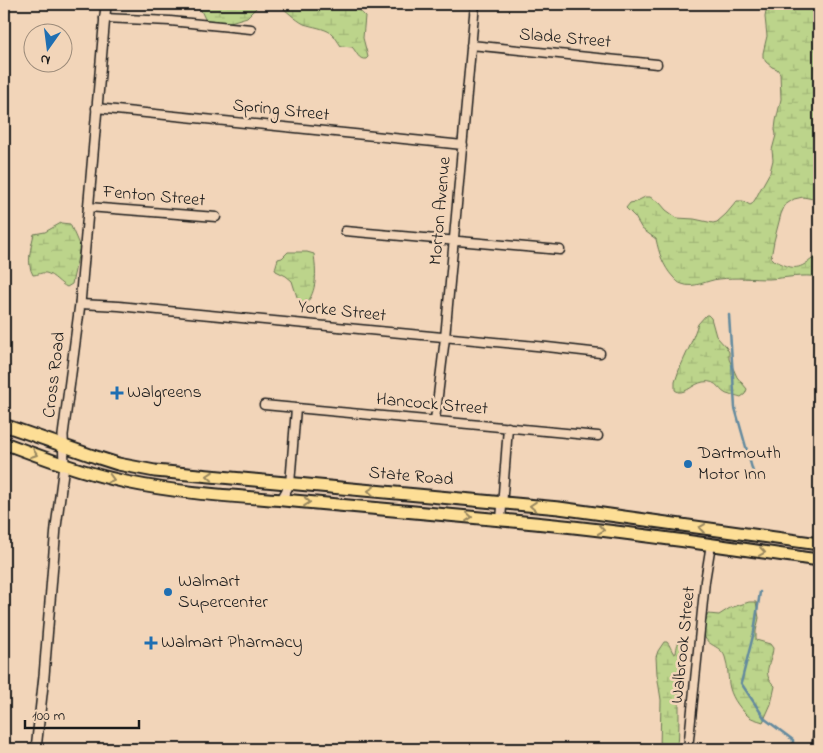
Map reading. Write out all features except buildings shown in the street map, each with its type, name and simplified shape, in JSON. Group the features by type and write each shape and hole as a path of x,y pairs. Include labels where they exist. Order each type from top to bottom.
{"main road":[{"name":"State Road","path":"4,425 63,447 118,464 155,471 582,511 819,544"},
{"name":"State Road","path":"4,443 64,465 111,479 154,487 590,528 819,560"}],"street":[{"name":"Cross Road","path":"36,749 49,609 52,596 56,526 64,465 63,435 80,304 106,4"},
{"name":"Morton Avenue","path":"434,420 445,338 475,4"},
{"path":"104,18 170,21 251,29"},
{"name":"Slade Street","path":"471,46 657,64"},
{"name":"Spring Street","path":"96,108 463,145"},
{"name":"Fenton Street","path":"88,206 216,217"},
{"path":"345,231 560,250"},
{"name":"Yorke Street","path":"80,304 291,322 547,347 600,354"},
{"name":"Hancock Street","path":"264,405 598,436"},
{"path":"281,500 290,484 296,408"},
{"path":"501,520 508,427"},
{"name":"Walbrook Street","path":"688,749 704,591 711,544"},
{"path":"816,749 819,728"}],"green space":[{"path":"198,4 260,4 247,17 227,23 209,22 205,19"},
{"path":"279,4 338,5 359,11 365,16 363,38 368,57 366,59 361,58 352,47 341,46 331,33 304,24"},
{"path":"770,4 819,4 819,200 803,197 794,199 785,205 781,214 771,258 785,265 796,267 805,264 819,255 819,277 725,278 696,285 682,284 676,280 664,264 656,239 642,229 635,217 626,208 630,203 650,197 677,218 713,223 726,214 737,201 752,204 770,172 773,160 772,150 776,135 776,121 781,99 780,73 766,62 763,57 767,36 765,17 767,6"},
{"path":"61,223 70,224 80,247 72,284 67,287 46,273 33,275 30,265 34,234 45,232"},
{"path":"288,252 314,254 314,287 305,305 297,297 292,281 275,269 278,259"},
{"path":"706,315 711,318 716,336 729,352 729,359 737,377 747,389 741,397 726,394 712,382 699,383 681,392 675,390 675,382 679,370 698,324"},
{"path":"749,602 756,602 759,618 756,640 770,644 773,648 768,668 768,677 775,686 771,704 763,722 748,716 733,697 725,657 719,649 708,642 704,635 705,621 708,614 719,615 730,608"},
{"path":"683,639 686,643 687,654 679,688 678,749 660,749 661,700 656,657 664,642 668,643 674,654 676,653 678,643"}],"waterway":[{"path":"729,315 735,408 753,472"},
{"path":"760,592 754,632 741,683 765,719 793,740 793,749"}],"place":[{"name":"Walgreens","path":"117,393"},
{"name":"Dartmouth Motor Inn","path":"688,464"},
{"name":"Walmart Supercenter","path":"168,592"},
{"name":"Walmart Pharmacy","path":"151,643"}]}
